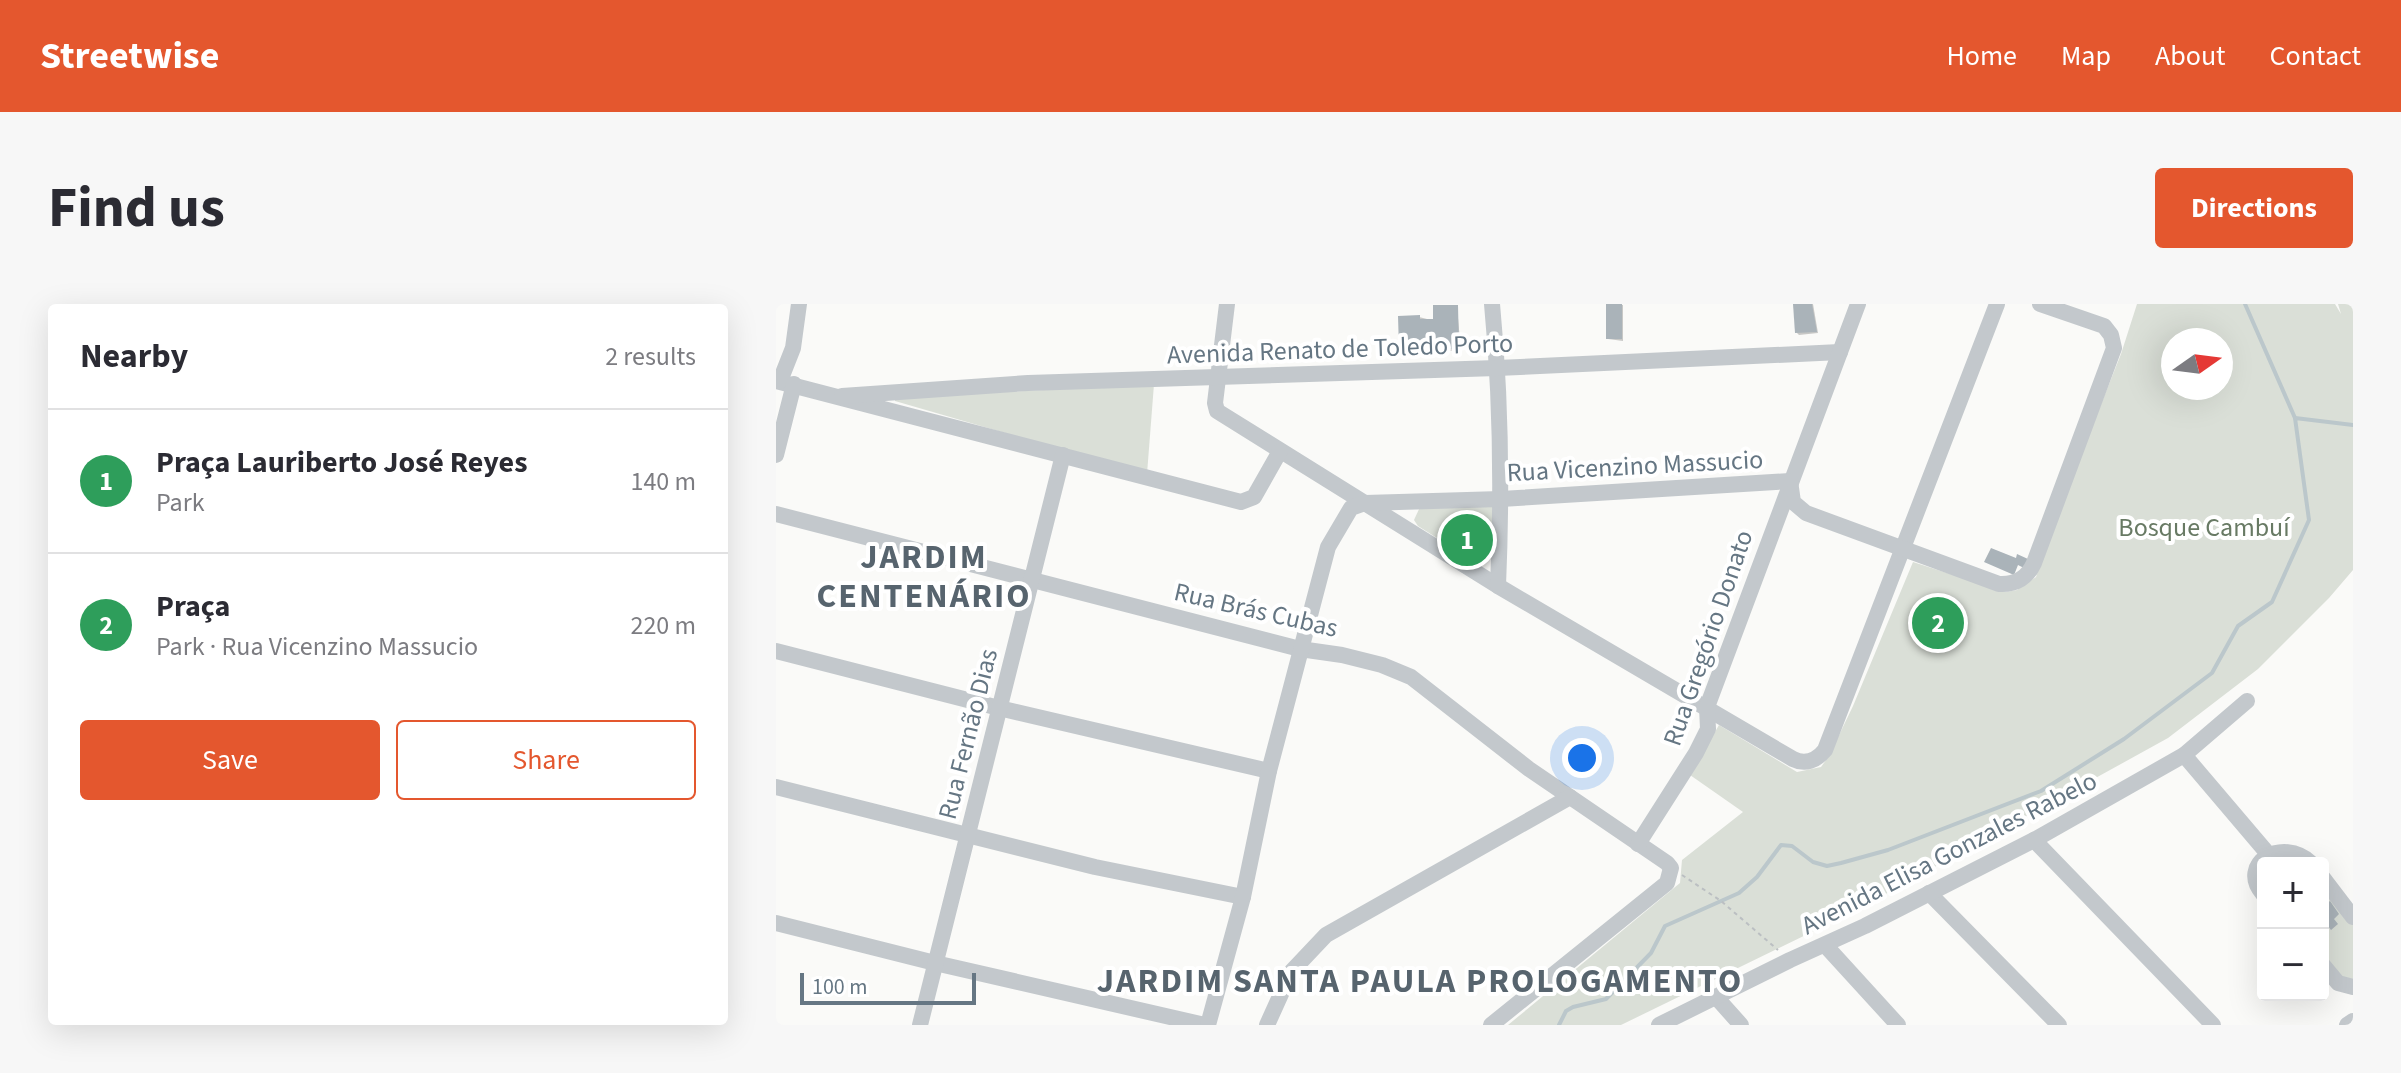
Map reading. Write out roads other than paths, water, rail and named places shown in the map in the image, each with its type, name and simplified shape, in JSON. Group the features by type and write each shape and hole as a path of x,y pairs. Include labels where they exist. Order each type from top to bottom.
{"street":[{"path":"776,455 783,382 793,348 799,304"},
{"path":"1227,304 1215,403 1217,411 1498,586 1793,759 1807,762 1816,760 1825,750 1997,304"},
{"path":"1492,304 1501,499 1498,586"},
{"name":"Rua Gregório Donato","path":"1638,844 1708,729 1707,707 1858,304"},
{"name":"Rua Vicenzino Massucio","path":"1365,503 1501,499 1790,481 1793,502 1806,513 1999,584 2017,581 2031,570 2114,348 2111,335 2095,322 2040,304"},
{"name":"Avenida Renato de Toledo Porto","path":"842,396 1028,383 1497,368 1840,352"},
{"path":"783,382 1245,502 1254,497 1280,451"},
{"name":"Rua Fernão Dias","path":"920,1025 1063,455"},
{"path":"776,923 1207,1025 1243,897 1269,771 1328,547 1351,508 1365,503"},
{"name":"Rua Brás Cubas","path":"776,514 1300,649 1382,665 1411,677 1529,769 1667,863 1671,868 1667,883 1491,1025"},
{"path":"776,651 999,708 1269,771"},
{"name":"Avenida Elisa Gonzales Rabelo","path":"1659,1025 2034,840 2184,755 2247,701"},
{"path":"2184,755 2269,855"},
{"path":"776,787 1095,867 1243,897"},
{"path":"1267,1025 1291,972 1326,935 1570,797"},
{"path":"2034,840 2213,1025"},
{"path":"2266,857 2276,852 2293,852 2305,857"},
{"path":"2329,886 2353,917"},
{"path":"1929,893 2059,1025"},
{"path":"1825,945 1898,1025"},
{"path":"2329,972 2338,983 2353,987"},
{"path":"1716,997 1741,1025"},
{"path":"2347,1025 2353,1021"}],"waterway":[{"path":"2245,304 2295,418"},
{"path":"1559,1025 1566,1011 1573,1007 1606,999 1651,953 1665,926 1739,893 1757,877 1781,845 1792,846 1813,862 1827,866 1888,850 2041,791 2124,739 2212,673 2238,626 2272,602 2309,520 2295,418 2353,425"}],"place":[{"name":"Praça Lauriberto José Reyes","path":"1467,540"},
{"name":"Praça","path":"1938,623"}],"district":[{"name":"JARDIM CENTENÁRIO","path":"924,576"},
{"name":"JARDIM SANTA PAULA PROLOGAMENTO","path":"1420,981"}],"park label":[{"name":"Bosque Cambuí","path":"2204,527"}]}
